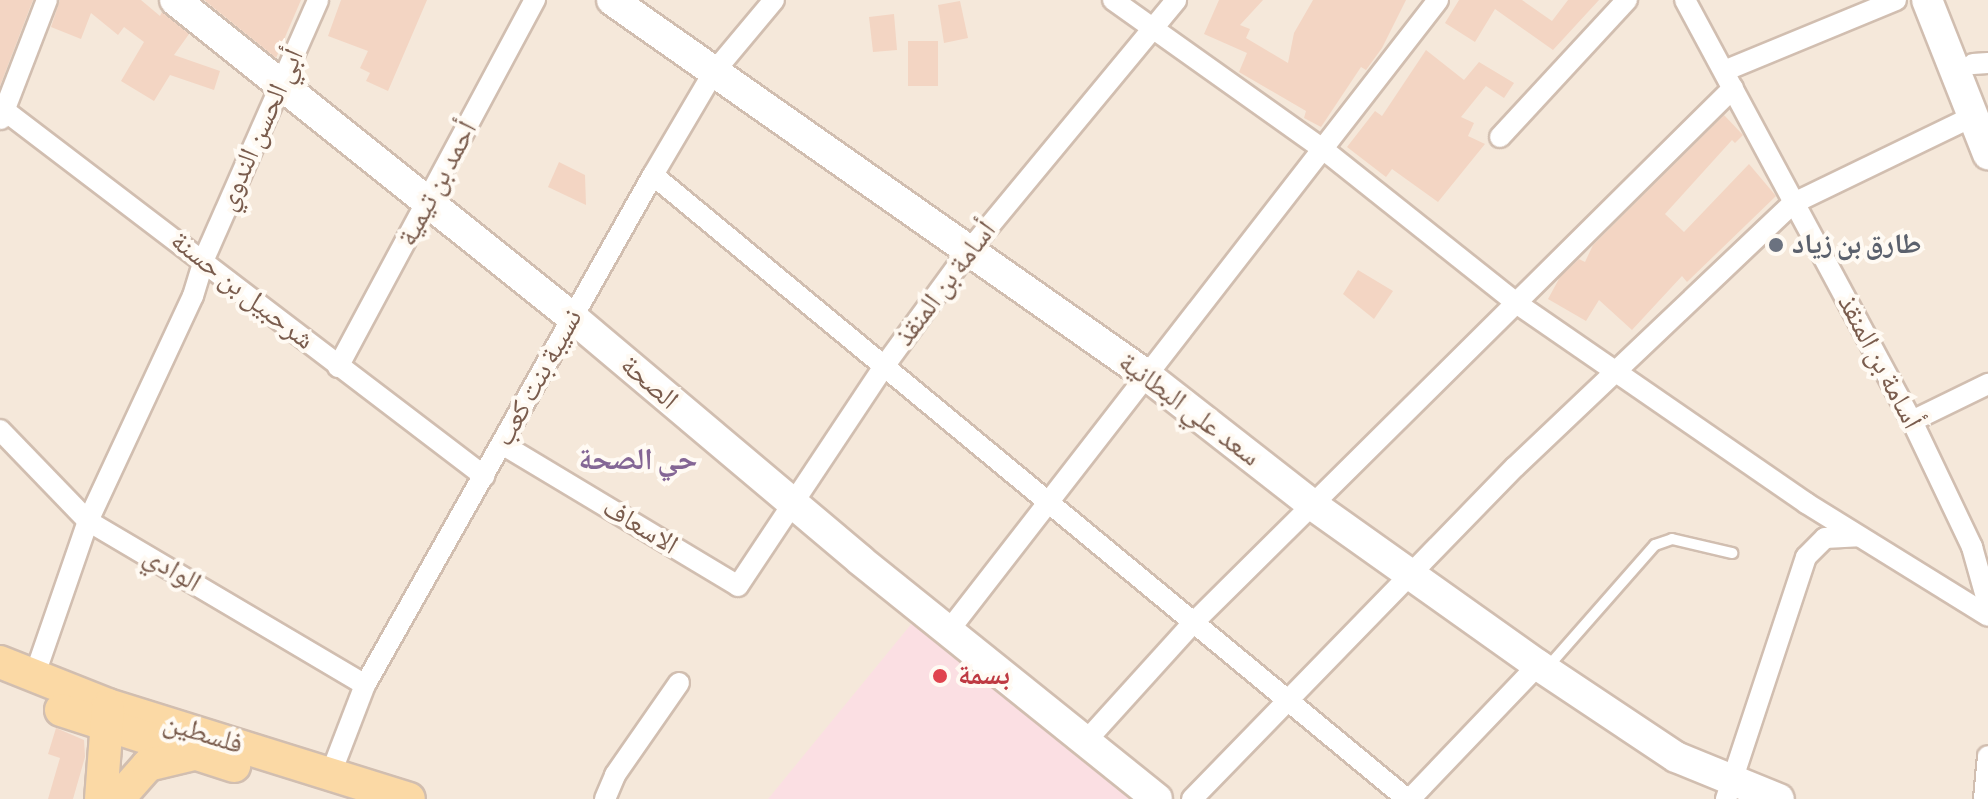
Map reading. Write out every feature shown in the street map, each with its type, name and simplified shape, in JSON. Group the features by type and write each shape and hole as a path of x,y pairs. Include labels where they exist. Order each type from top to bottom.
{"main road":[{"name":"الصحة","path":"175,0 573,318 791,502 1157,799"},
{"name":"سعد علي البطانية","path":"612,0 967,253 1145,374 1314,506 1541,668 1729,791 1779,799"},
{"path":"1927,0 1980,109"},
{"path":"1948,0 1981,64 1980,109 1988,154"},
{"name":"فلسطين","path":"0,662 194,755 409,799"},
{"name":"فلسطين","path":"0,683 61,710 116,720 338,786"},
{"path":"61,710 89,731 105,765"},
{"path":"101,799 105,765 116,720"},
{"path":"116,720 117,799"},
{"path":"117,799 148,765 194,755"}],"street":[{"path":"1,113 47,0"},
{"name":"أبي الحسن الندوي","path":"34,677 88,521 193,296 204,259 318,0"},
{"name":"أحمد بن تيمية","path":"338,367 535,0"},
{"name":"نسيبة بنت كعب","path":"338,786 365,685 713,73 774,0"},
{"path":"1113,0 1163,10 1324,150 1519,305 1858,536 1988,616"},
{"path":"950,629 1045,502 1324,150 1438,0"},
{"path":"1500,137 1627,0"},
{"name":"أسامة بن المنقذ","path":"1685,0 1792,204 1912,421 1972,547 1988,604"},
{"path":"1085,742 1191,625 1519,305 1728,79 1896,0"},
{"name":"أسامة بن المنقذ","path":"738,586 885,365 967,253 1163,10"},
{"path":"1192,799 1616,370 1792,204 1980,109"},
{"name":"شرحبيل بن حسنة","path":"1,113 204,259 338,367 484,476"},
{"path":"653,175 885,365 1191,625 1289,700 1408,799 1541,668"},
{"path":"1912,421 1988,384"},
{"name":"الوادي","path":"0,430 88,521 365,685"},
{"name":"الاسعاف","path":"502,444 738,586"},
{"path":"1729,791 1806,557 1825,538 1858,536"},
{"path":"605,799 615,775 679,683"},
{"path":"1984,799 1988,756"}],"lane":[{"path":"1541,668 1655,545 1672,539 1732,553"}],"shaded area":[{"path":"0,0 1988,0 1988,799 0,799"},
{"name":"بسمة","path":"926,606 1162,799 768,799"}],"building":[{"path":"0,0 33,0 0,86"},
{"path":"60,0 141,0 160,16 162,12 189,34 174,55 220,71 214,90 170,75 154,101 121,81 144,42 124,27 118,35 91,13 81,39 51,27"},
{"path":"204,0 301,0 276,58"},
{"path":"341,0 427,0 388,91 366,81 370,73 360,68 368,51 328,36"},
{"path":"1219,0 1263,0 1240,25 1250,29 1246,38 1288,63 1294,33 1313,0 1406,0 1382,48 1366,70 1361,67 1321,127 1304,118 1306,111 1239,72 1247,53 1204,34"},
{"path":"1459,0 1522,0 1552,21 1568,0 1599,0 1553,50 1495,9 1475,42 1445,23"},
{"path":"960,1 968,38 944,43 938,5"},
{"path":"894,14 897,50 873,52 869,17"},
{"path":"908,41 938,41 938,86 908,86"},
{"path":"1426,50 1464,80 1479,62 1514,83 1504,98 1486,86 1461,117 1474,123 1468,136 1485,144 1438,202 1392,169 1386,177 1347,147 1375,111 1382,116"},
{"path":"1724,115 1743,135 1735,143 1732,140 1665,214 1684,232 1749,164 1776,196 1687,282 1682,276 1632,330 1599,300 1586,321 1548,299 1560,277 1579,259 1585,262 1593,245"},
{"path":"559,162 585,175 586,205 548,187"},
{"path":"1358,270 1393,291 1374,319 1343,294"},
{"path":"56,728 84,740 85,757 73,799 48,799 60,758 48,754"}],"place":[{"name":"طارق بن زياد","path":"1776,245"},
{"name":"بسمة","path":"940,676"}],"district":[{"name":"حي الصحة","path":"638,460"}]}
